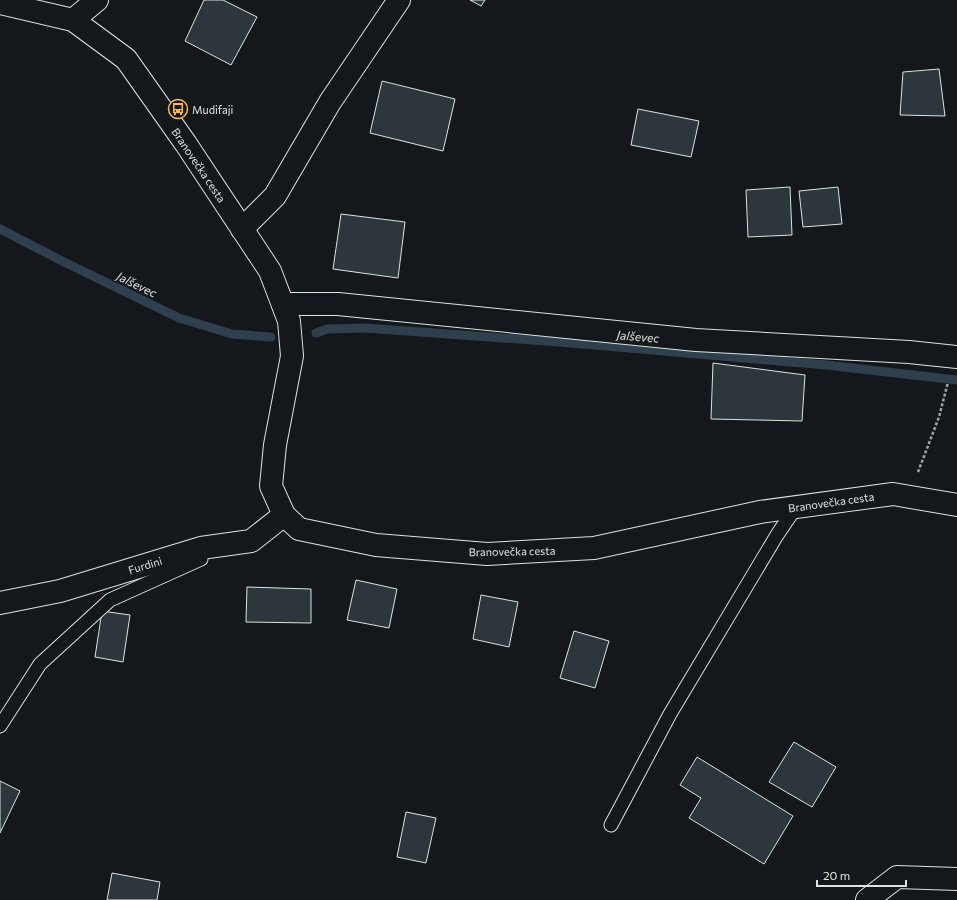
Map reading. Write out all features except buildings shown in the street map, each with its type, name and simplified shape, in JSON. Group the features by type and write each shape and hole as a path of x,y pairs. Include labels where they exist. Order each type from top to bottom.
{"street":[{"path":"73,20 98,0"},
{"path":"242,229 275,196 330,102 398,0"},
{"name":"Branovečka cesta","path":"0,3 73,20 126,59 186,144 270,271 286,312 292,356 275,445 271,486 284,515 299,529 376,545 487,554 594,548 760,512 892,494 957,505"},
{"path":"286,312 338,304 696,340 909,352 957,357"},
{"name":"Furdini","path":"0,603 60,591 200,548 251,541 284,515"},
{"path":"867,900 897,877 957,879"}],"lane":[{"path":"611,825 670,714 777,535 796,507"},
{"path":"0,726 40,664 110,600 201,559 200,548"}],"path":[{"path":"908,496 939,416 947,388"}],"waterway":[{"name":"Jalševec","path":"0,229 179,318 232,334 271,337"},
{"name":"Jalševec","path":"316,333 327,329 365,328 560,342 826,365 957,380"}],"place":[{"name":"Mudifaji","path":"178,109"}]}
